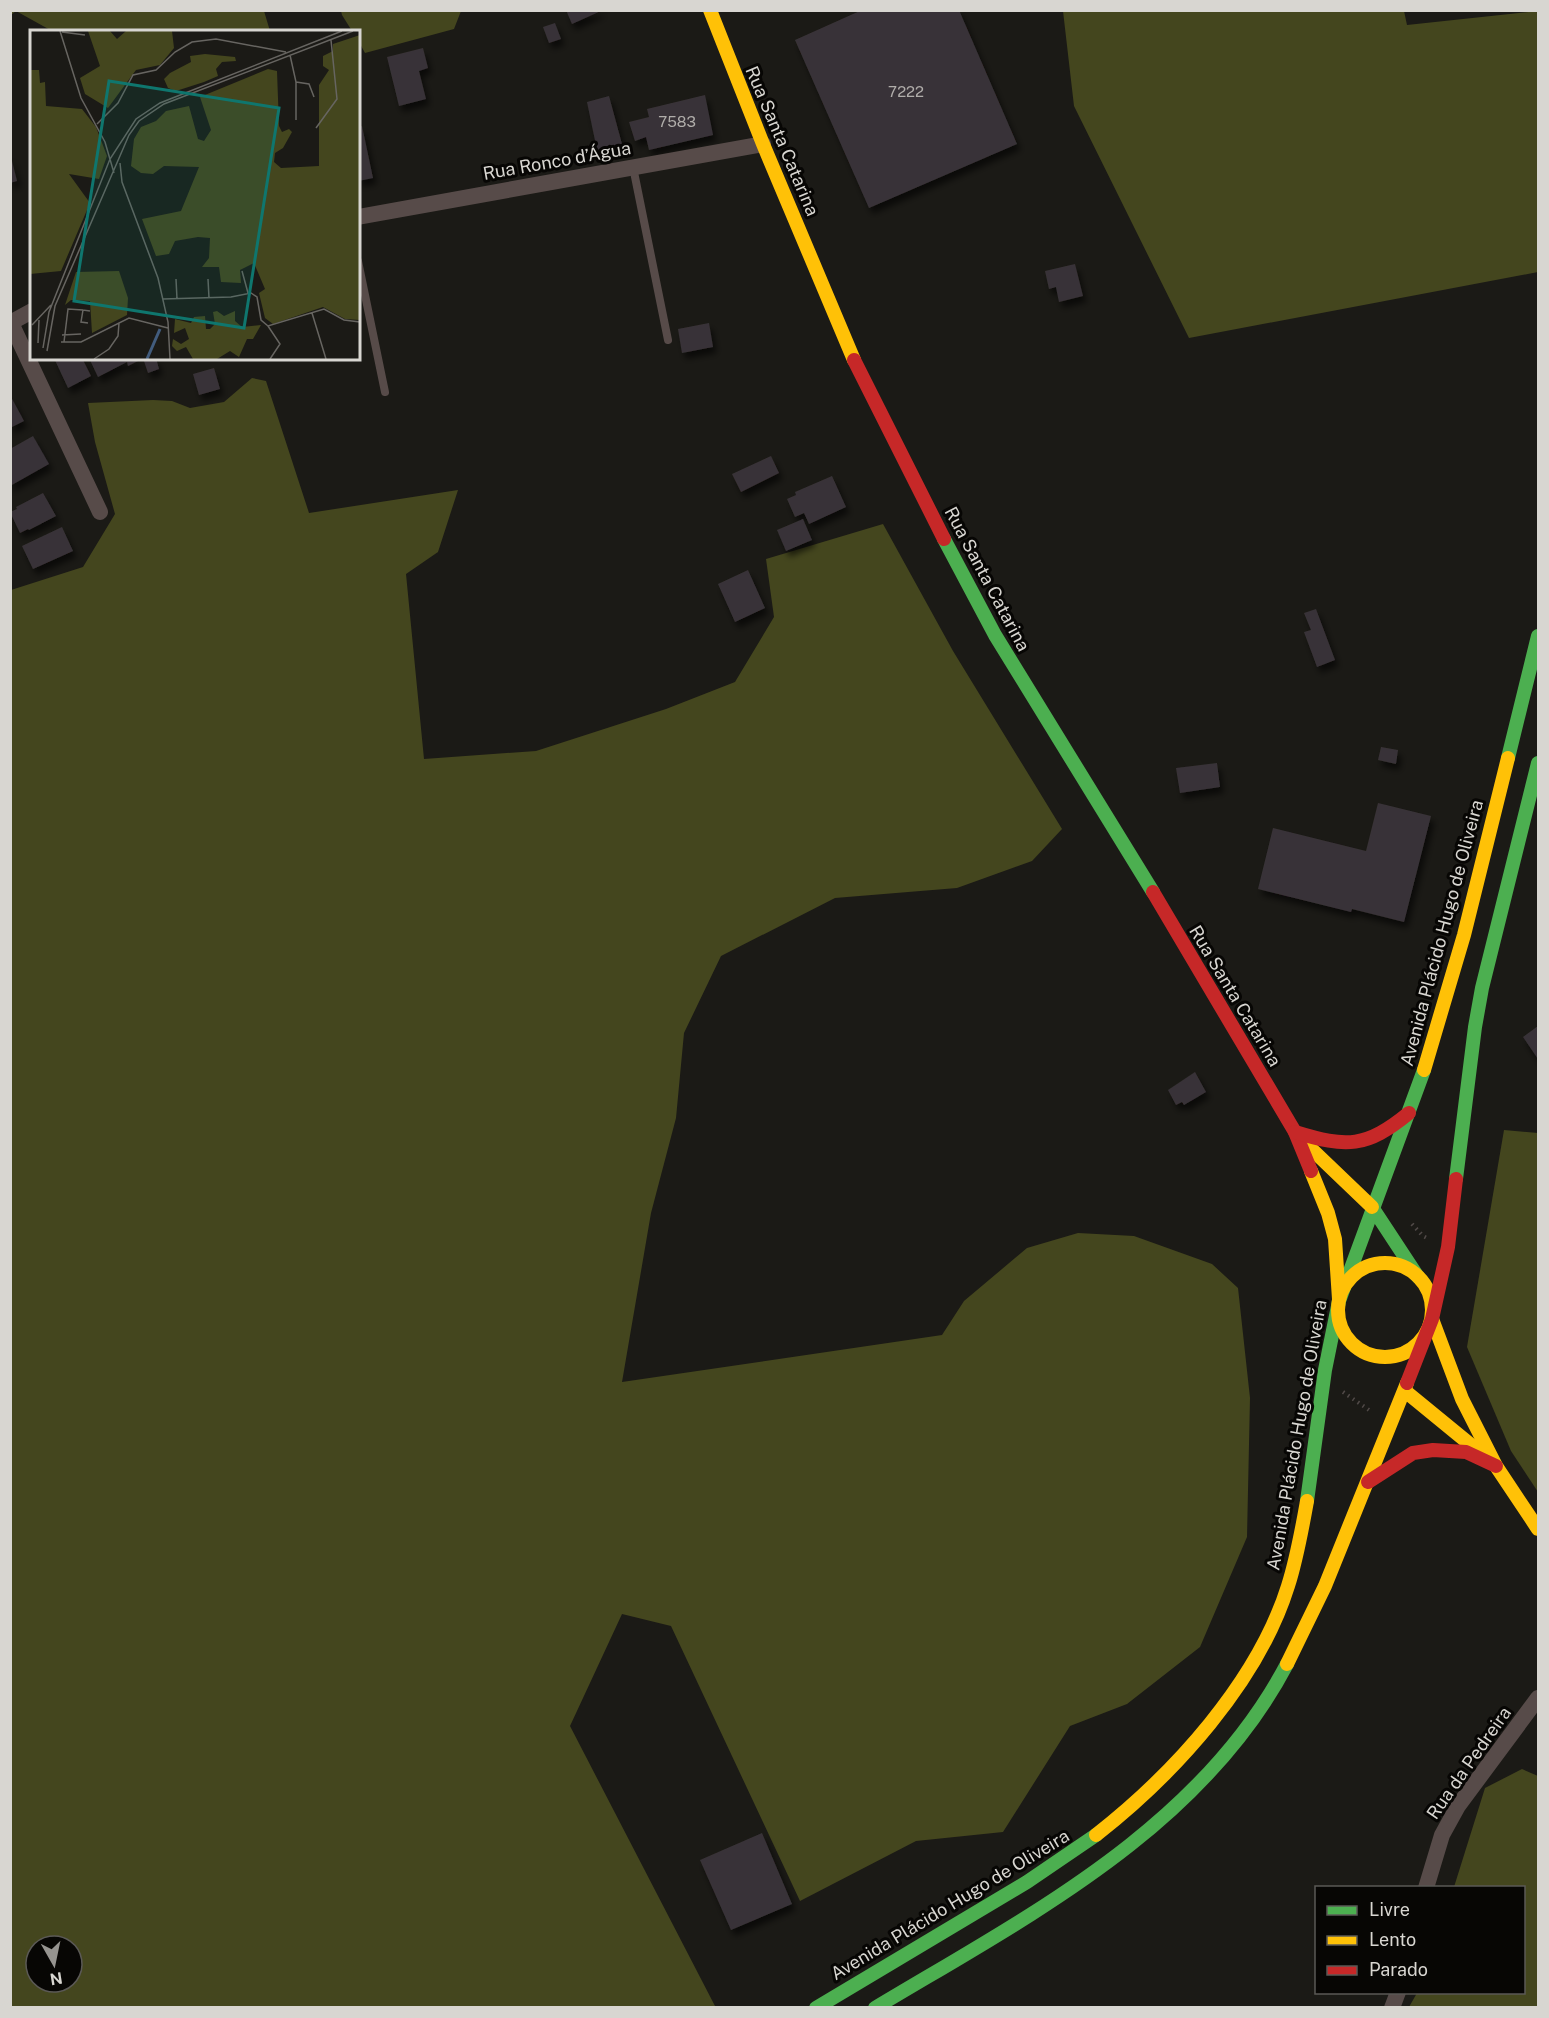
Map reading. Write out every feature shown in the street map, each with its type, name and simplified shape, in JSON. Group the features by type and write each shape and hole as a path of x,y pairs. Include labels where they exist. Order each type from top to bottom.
{"main road":[{"name":"Rua Santa Catarina","path":"710,10 763,144 861,378 995,635 1161,907 1294,1132 1328,1213 1335,1239 1339,1299"},
{"name":"Avenida Plácido Hugo de Oliveira","path":"816,2007 1023,1885 1072,1853 1116,1820 1163,1777 1194,1742 1227,1698 1259,1649 1279,1609 1294,1566 1304,1521 1323,1378 1339,1299 1372,1206 1409,1113 1453,975 1539,636"},
{"path":"875,2007 1066,1893 1149,1831 1181,1803 1214,1769 1254,1716 1286,1667 1322,1595 1432,1319 1448,1247 1475,1027 1482,988 1539,763"},
{"path":"1294,1132 1339,1144 1370,1140 1388,1131 1409,1113"},
{"name":"Rua Santa Catarina","path":"1294,1132 1372,1206 1419,1278"},
{"path":"1378,1367 1346,1337 1340,1325 1339,1299 1344,1286 1366,1267 1394,1264 1407,1269 1419,1278 1427,1289 1431,1302 1432,1319 1462,1399 1496,1466 1539,1529"},
{"path":"1355,1347 1374,1355 1395,1356 1408,1351 1420,1342 1432,1319"},
{"path":"1393,1381 1496,1466"},
{"path":"1368,1482 1413,1453 1433,1450 1466,1452 1496,1466"}],"street":[{"name":"Rua Ronco d’Água","path":"360,216 763,144"},
{"path":"30,312 11,323 100,512"},
{"name":"Rua da Pedreira","path":"1426,1886 1442,1835 1458,1806 1539,1698"}],"lane":[{"path":"633,167 668,340"},
{"path":"360,271 385,392"}],"green space":[{"path":"11,10 264,11 270,30 50,30 16,11 11,15"},
{"path":"341,10 461,11 454,29 365,53 360,44 360,30 351,30"},
{"path":"1063,11 1404,11 1407,25 1538,11 1538,272 1189,338 1074,106"},
{"path":"252,378 266,381 309,513 458,490 438,552 406,574 424,759 536,751 666,709 735,682 774,617 766,559 883,524 953,651 1062,829 1032,861 957,888 835,898 721,956 684,1033 676,1118 651,1213 622,1382 942,1335 964,1301 1027,1248 1078,1233 1134,1236 1212,1264 1238,1288 1250,1398 1247,1537 1200,1647 1127,1704 1070,1726 1003,1832 916,1841 800,1901 671,1626 622,1614 570,1726 715,2006 712,2007 11,2007 11,590 83,567 115,514 95,442 88,403 153,400 172,401 190,408 224,402"},
{"path":"1504,1130 1538,1133 1538,1492 1511,1451 1467,1347"},
{"path":"1522,1769 1538,1776 1538,2007 1409,2007 1416,1994 1525,1994 1525,1886 1454,1886 1485,1788"}],"building":[{"path":"566,10 603,10 572,24"},
{"path":"862,10 959,10 1017,144 869,208 795,40"},
{"path":"555,23 561,39 549,43 543,27"},
{"path":"423,48 428,68 419,71 426,99 399,106 387,57"},
{"path":"705,95 713,135 649,150 646,137 635,141 629,122 649,117 647,109"},
{"path":"609,96 622,144 597,150 587,102"},
{"path":"360,126 362,126 373,178 360,181"},
{"path":"10,153 17,181 10,183"},
{"path":"1075,264 1083,296 1059,302 1056,287 1049,289 1045,271"},
{"path":"709,323 713,347 682,353 678,329"},
{"path":"55,360 83,360 91,376 68,388"},
{"path":"90,360 138,360 128,366 127,362 98,377"},
{"path":"144,360 157,360 159,369 148,373"},
{"path":"214,368 220,389 199,395 193,374"},
{"path":"10,395 24,421 10,428"},
{"path":"33,436 49,464 10,486 10,449"},
{"path":"771,456 779,473 741,492 732,474"},
{"path":"832,476 846,507 809,524 804,513 795,517 787,499 796,495 795,492"},
{"path":"43,493 56,516 20,533 10,512"},
{"path":"803,519 812,540 786,551 777,530"},
{"path":"62,527 73,551 33,569 22,546"},
{"path":"748,570 765,608 735,622 718,584"},
{"path":"1316,609 1335,660 1317,667 1304,632 1311,630 1304,613"},
{"path":"1381,747 1398,750 1396,764 1378,760"},
{"path":"1217,763 1220,787 1180,793 1176,768"},
{"path":"1378,803 1431,816 1404,922 1352,909 1351,912 1258,889 1273,828 1366,851"},
{"path":"1538,1026 1538,1059 1523,1037"},
{"path":"1195,1072 1206,1092 1184,1105 1182,1102 1176,1105 1168,1090"},
{"path":"762,1833 792,1904 731,1930 700,1860"}],"traffic: fast":[{"path":"944,539 995,635 1153,892"},
{"path":"1508,758 1538,636"},
{"path":"1456,1179 1482,988 1538,763"},
{"path":"1307,1501 1325,1370 1339,1301 1424,1070"},
{"path":"1372,1207 1418,1277"},
{"path":"875,2008 1050,1902 1106,1863 1159,1821 1207,1774 1251,1722 1287,1664"},
{"path":"816,2008 1027,1882 1096,1835"}],"traffic: slow":[{"path":"710,10 763,144 854,360"},
{"path":"1424,1070 1464,935 1508,758"},
{"path":"1302,1140 1372,1207"},
{"path":"1311,1171 1328,1213 1335,1239 1339,1299"},
{"path":"1385,1263 1403,1267 1418,1277 1428,1292 1432,1310 1428,1328 1418,1343 1403,1353 1385,1357 1367,1353 1352,1343 1342,1328 1338,1310 1342,1292 1352,1277 1367,1267 1385,1263"},
{"path":"1432,1319 1462,1399 1496,1466 1538,1529"},
{"path":"1287,1664 1325,1586 1407,1383"},
{"path":"1405,1391 1488,1459"},
{"path":"1096,1835 1155,1784 1183,1755 1235,1691 1274,1622 1288,1586 1297,1554 1307,1501"}],"traffic: jam":[{"path":"854,360 944,539"},
{"path":"1153,892 1295,1132 1311,1171"},
{"path":"1295,1132 1329,1141 1355,1142 1380,1133 1409,1113"},
{"path":"1407,1383 1432,1319 1448,1247 1456,1179"},
{"path":"1368,1482 1413,1453 1433,1450 1466,1452 1496,1466"}]}
